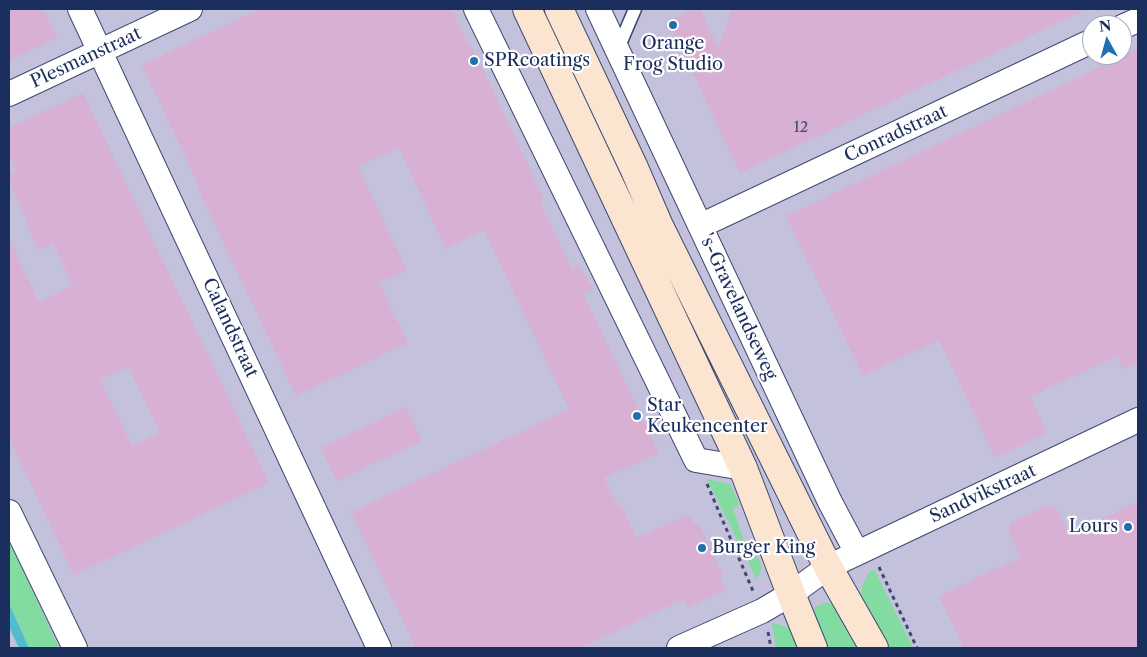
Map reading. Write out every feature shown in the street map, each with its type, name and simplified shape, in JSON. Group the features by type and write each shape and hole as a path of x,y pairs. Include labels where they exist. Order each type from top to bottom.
{"main road":[{"path":"527,9 743,468 813,648"},
{"name":"'s-Gravelandseweg","path":"559,9 634,168 659,226 828,567 874,648"}],"street":[{"name":"Calandstraat","path":"80,9 379,648"},
{"name":"Plesmanstraat","path":"9,94 190,9"},
{"path":"476,9 696,460 743,468"},
{"name":"'s-Gravelandseweg","path":"598,9 830,502 857,554"},
{"name":"Conradstraat","path":"700,226 1082,47"},
{"name":"Sandvikstraat","path":"828,567 1138,420"},
{"path":"9,512 75,648"},
{"path":"692,646 762,611 791,594 828,567"}],"lane":[{"path":"617,51 635,9"}],"path":[{"path":"696,460 762,611"},
{"path":"857,554 877,564 917,648"}],"shaded area":[{"path":"9,9 1138,9 1138,648 9,648"}],"green space":[{"path":"707,479 730,484 740,505 733,508 746,548 752,559 757,556 762,567 757,580"},
{"path":"9,541 59,648 29,648 9,604"},
{"path":"874,569 913,648 886,648 861,599 862,586 868,574"},
{"path":"827,602 837,607 862,648 828,648 813,617 815,607"},
{"path":"772,623 791,630 801,648 776,648"}],"water":[{"path":"9,604 29,648 19,648 9,627"}],"building":[{"path":"9,9 43,9 57,38 9,60"},
{"path":"260,9 451,9 469,46 471,45 545,201 540,203 572,269 578,265 593,289 583,293 659,453 604,478 618,506 621,505 637,538 689,514 694,524 698,523 724,577 720,579 726,590 688,608 684,599 581,648 416,648 351,512 569,409 484,230 446,249 399,148 358,167 407,270 379,283 408,343 296,396 197,187 199,186 142,65"},
{"path":"694,9 700,9 718,48 732,9 1087,9 740,173 668,21"},
{"path":"1138,49 1138,362 1123,369 1117,356 1030,397 1047,433 995,458 939,340 863,376 786,216 1104,65 1132,65 1132,52"},
{"path":"83,93 269,483 74,575 9,438 9,239 39,302 73,285 53,243 39,250 9,182 9,176 17,172 9,155 9,128","holes":["129,367 160,433 132,446 100,380"]},
{"path":"406,407 422,441 337,481 321,448"},
{"path":"1138,502 1138,648 964,648 939,596 1021,557 1009,534 1011,522 1048,505 1053,506 1058,511 1069,535"}],"place":[{"name":"Orange Frog Studio","path":"673,25"},
{"name":"SPRcoatings","path":"474,61"},
{"name":"Star Keukencenter","path":"637,416"},
{"name":"Lours","path":"1128,527"},
{"name":"Burger King","path":"702,548"}]}
